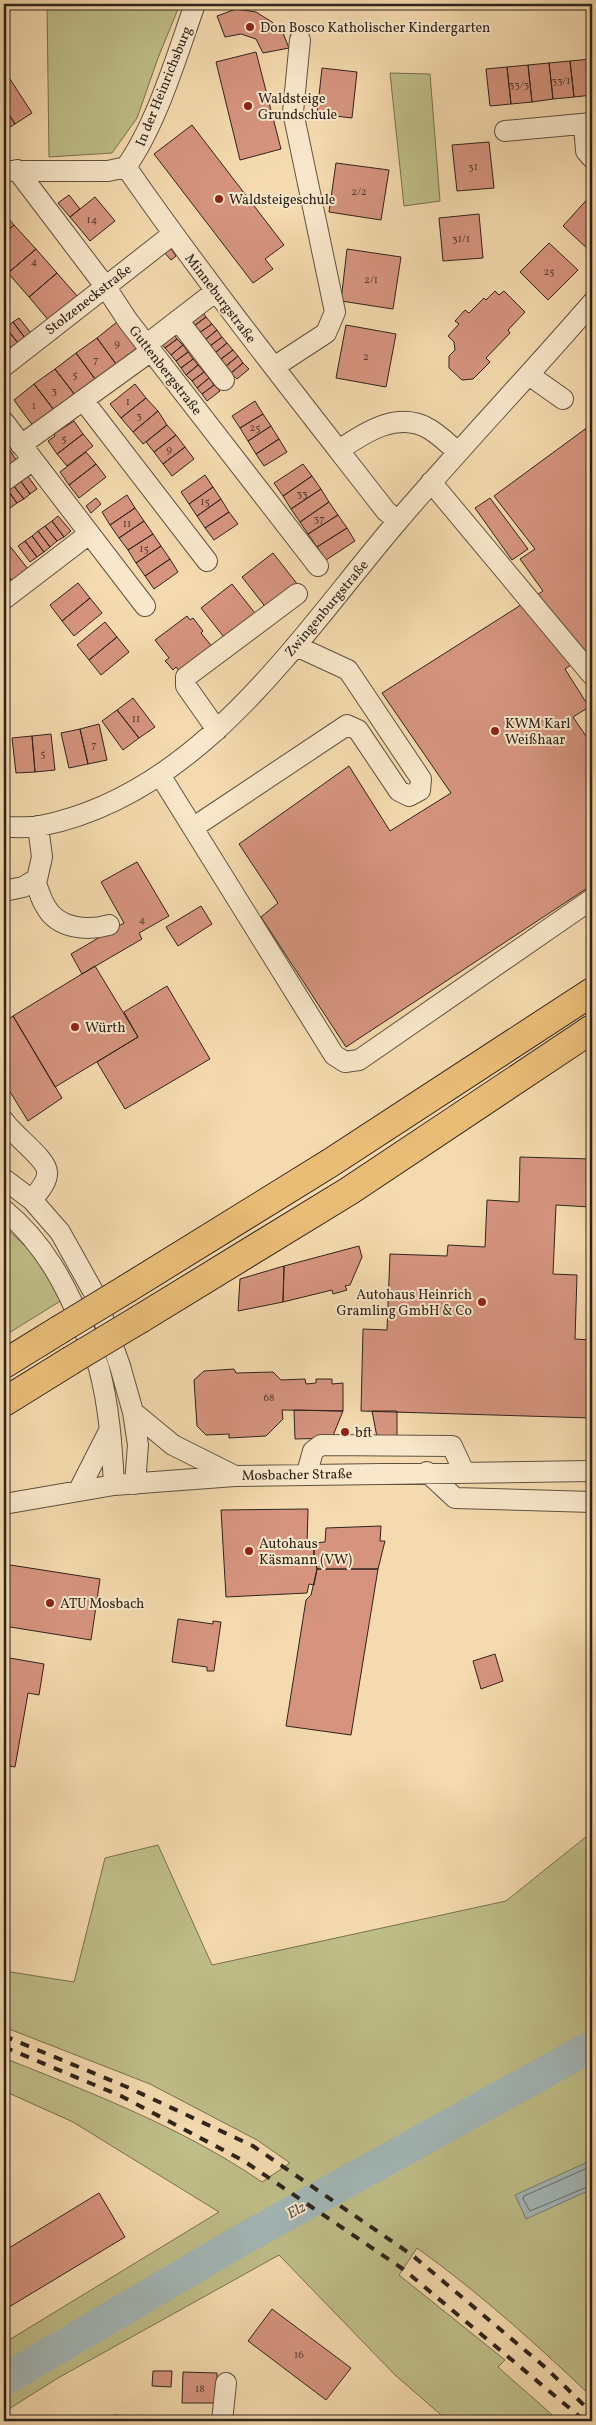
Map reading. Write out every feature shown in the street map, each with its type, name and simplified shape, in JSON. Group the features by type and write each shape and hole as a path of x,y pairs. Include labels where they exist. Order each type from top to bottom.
{"highway":[{"path":"4,1364 330,1163 592,992"},
{"path":"4,1402 349,1191 592,1029"}],"street":[{"name":"In der Heinrichsburg","path":"126,167 136,153 167,82 195,4"},
{"path":"274,366 326,333 335,312 293,112 300,40"},
{"path":"505,131 588,124 586,151 592,158"},
{"path":"10,171 108,171 126,167"},
{"name":"Minneburgstraße","path":"126,167 216,291 386,511 398,521"},
{"name":"Guttenbergstraße","path":"10,171 105,286 149,348 318,566"},
{"name":"Stolzeneckstraße","path":"4,366 173,234"},
{"path":"4,481 27,452 83,400 149,348 178,320 216,291"},
{"name":"Zwingenburgstraße","path":"4,827 38,826 76,817 113,803 160,775 217,730 296,646 457,452 529,375 592,303"},
{"path":"178,320 224,380"},
{"path":"529,375 563,399"},
{"path":"83,400 207,561"},
{"path":"4,422 145,606"},
{"path":"339,450 367,431 384,424 404,422 429,429 457,452"},
{"path":"432,482 592,675"},
{"path":"4,599 89,534"},
{"path":"217,730 186,686 186,677 297,594"},
{"path":"194,827 348,725 358,730 399,791 409,796 420,790 421,779 348,670 296,646"},
{"path":"160,775 334,1055 344,1062 359,1060 592,899"},
{"path":"38,826 42,857 36,882 45,906 57,919 84,928 110,925"},
{"path":"4,892 36,882"},
{"path":"4,1121 10,1130 45,1164 48,1174 43,1186 32,1200"},
{"path":"4,1179 32,1200 60,1232 94,1293 120,1366 133,1412 138,1445 135,1484"},
{"path":"4,1210 17,1221 45,1252 68,1292 98,1367 110,1430 114,1485"},
{"path":"133,1412 174,1445 235,1476"},
{"path":"79,1490 110,1430"},
{"path":"307,1473 313,1451 322,1445 452,1446 464,1472"},
{"name":"Mosbacher Straße","path":"4,1504 114,1485 235,1476 307,1473 592,1471"},
{"path":"427,1472 455,1498 592,1502"},
{"path":"222,2421 226,2383"}],"shaded area":[{"path":"47,4 180,4 158,58 137,118 112,153 49,157"},
{"path":"390,73 430,74 440,201 404,206"},
{"path":"4,1226 44,1264 62,1300 4,1336"},
{"path":"592,1832 592,2397 507,2320 417,2248 399,2275 505,2360 498,2367 559,2421 448,2421 395,2375 279,2255 58,2378 4,2412 4,2343 219,2212 73,2122 4,2091 4,2058 103,2098 169,2128 262,2182 290,2163 257,2140 150,2084 4,2027 4,1971 74,1982 105,1858 158,1845 212,1965 506,1901"}],"water":[{"path":"592,2160 592,2189 526,2219 515,2195"}],"building":[{"name":"Don Bosco Katholischer Kindergarten","path":"236,9 256,12 272,22 283,33 289,48 263,53 256,39 241,34 225,37 217,16"},
{"name":"Waldsteige Grundschule","path":"256,52 281,149 240,160 216,62"},
{"path":"591,59 592,95 574,97 570,61"},
{"path":"570,61 574,97 553,99 549,63"},
{"path":"549,63 553,99 532,102 528,65"},
{"path":"528,65 532,102 511,104 507,67"},
{"path":"507,67 511,104 490,106 486,69"},
{"path":"322,68 357,72 352,118 317,114"},
{"path":"8,76 32,113 15,124 4,107 4,79"},
{"path":"4,107 15,124 4,131"},
{"name":"Waldsteigeschule","path":"192,125 284,245 265,259 273,269 253,283 154,154"},
{"path":"489,142 494,188 457,191 452,145"},
{"path":"336,163 389,170 381,220 329,212"},
{"path":"592,194 592,249 590,251 563,226"},
{"path":"69,195 80,209 70,217 58,203"},
{"path":"95,197 115,221 90,241 70,217"},
{"path":"4,213 14,225 4,234"},
{"path":"479,214 483,258 443,261 439,218"},
{"path":"14,225 36,249 8,273 4,269 4,234"},
{"path":"549,243 578,270 548,300 520,272"},
{"path":"169,246 176,256 171,260 163,251"},
{"path":"36,249 57,273 29,297 8,273"},
{"path":"347,249 401,257 393,309 341,301"},
{"path":"57,273 78,297 50,322 29,297"},
{"path":"495,291 499,295 504,291 525,312 508,330 510,333 486,358 490,362 473,379 462,380 449,368 449,356 455,350 454,342 448,336 459,324 455,321 465,310 469,313 484,298 486,300"},
{"path":"201,310 206,317 194,326 189,320"},
{"path":"206,317 212,324 199,333 194,326"},
{"path":"19,318 31,333 25,338 13,322"},
{"path":"13,322 25,338 18,343 6,328"},
{"path":"117,322 137,348 116,364 97,338"},
{"path":"212,324 217,330 205,340 199,333"},
{"path":"346,325 396,334 386,387 336,378"},
{"path":"6,328 18,343 11,348 4,338 4,329"},
{"path":"217,330 222,337 210,346 205,340"},
{"path":"172,332 177,339 165,348 160,342"},
{"path":"222,337 227,343 215,353 210,346"},
{"path":"4,338 11,348 5,353 4,352"},
{"path":"97,338 116,364 95,379 76,353"},
{"path":"177,339 183,345 171,355 165,348"},
{"path":"227,343 233,350 221,359 215,353"},
{"path":"183,345 188,352 176,361 171,355"},
{"path":"233,350 238,356 226,366 221,359"},
{"path":"188,352 193,359 181,368 176,361"},
{"path":"76,353 95,379 75,395 55,369"},
{"path":"238,356 243,363 231,373 226,366"},
{"path":"193,359 198,365 186,375 181,368"},
{"path":"243,363 249,369 237,379 231,373"},
{"path":"198,365 204,372 192,381 186,375"},
{"path":"55,369 75,395 54,410 34,384"},
{"path":"204,372 209,378 197,388 192,381"},
{"path":"209,378 214,385 202,394 197,388"},
{"path":"34,384 54,410 33,426 14,400"},
{"path":"135,384 146,398 121,418 110,404"},
{"path":"214,385 220,391 207,401 202,394"},
{"path":"146,398 158,411 133,432 121,418"},
{"path":"255,401 263,414 240,428 232,416"},
{"path":"158,411 167,425 143,444 133,432"},
{"path":"263,414 271,426 248,441 240,428"},
{"path":"74,421 83,434 57,454 48,441 55,436 54,434"},
{"name":"KWM Karl Weißhaar","path":"592,424 592,651 565,669 589,707 573,717 592,745 592,885 346,1047 261,917 278,903 239,844 349,766 390,831 451,793 382,693 543,591 520,559 535,549 494,496"},
{"path":"167,425 176,435 154,452 146,442"},
{"path":"271,426 279,439 256,454 248,441"},
{"path":"83,434 93,446 67,466 57,454"},
{"path":"176,435 185,447 163,464 154,452"},
{"path":"279,439 287,452 264,466 256,454"},
{"path":"4,442 17,461 4,470"},
{"path":"185,447 194,459 172,476 163,464"},
{"path":"86,452 96,464 69,485 60,472"},
{"path":"96,464 106,477 79,498 69,485"},
{"path":"303,464 312,476 283,496 274,483"},
{"path":"27,475 37,489 30,494 20,480"},
{"path":"205,475 213,487 189,504 181,492"},
{"path":"312,476 321,489 291,509 283,496"},
{"path":"20,480 30,494 24,499 13,485"},
{"path":"13,485 24,499 17,503 7,489"},
{"path":"213,487 221,499 197,516 189,504"},
{"path":"7,489 17,503 10,508 4,499 4,492"},
{"path":"321,489 329,502 300,522 291,509"},
{"path":"127,495 135,508 110,525 102,512"},
{"path":"96,498 101,504 91,513 86,506"},
{"path":"490,498 528,549 512,560 475,508"},
{"path":"4,499 10,508 4,513"},
{"path":"221,499 229,512 205,528 197,516"},
{"path":"329,502 338,515 308,534 300,522"},
{"path":"135,508 144,521 119,538 110,525"},
{"path":"229,512 238,524 214,540 205,528"},
{"path":"338,515 347,528 317,547 308,534"},
{"path":"58,516 71,531 64,537 52,521"},
{"path":"52,521 64,537 57,541 45,526"},
{"path":"144,521 153,534 128,550 119,538"},
{"path":"45,526 57,541 50,547 38,531"},
{"path":"347,528 355,541 326,560 317,547"},
{"path":"38,531 50,547 44,552 32,536"},
{"path":"153,534 161,546 136,563 128,550"},
{"path":"32,536 44,552 37,557 25,541"},
{"path":"5,540 28,569 12,581 4,570"},
{"path":"25,541 37,557 30,562 18,546"},
{"path":"161,546 170,559 145,576 136,563"},
{"path":"273,553 298,585 267,609 242,577"},
{"path":"170,559 178,572 154,589 145,576"},
{"path":"4,570 12,581 4,587"},
{"path":"78,583 90,598 62,621 50,605"},
{"path":"232,584 258,617 227,641 201,608"},
{"path":"90,598 102,613 74,636 62,621"},
{"path":"187,616 190,620 193,618 203,631 201,633 213,648 181,673 176,667 173,670 165,661 169,658 155,640"},
{"path":"105,622 117,637 89,660 77,645"},
{"path":"117,637 129,652 101,675 89,660"},
{"path":"4,648 8,648 8,668 4,668"},
{"path":"4,668 8,668 7,687 4,687"},
{"path":"133,698 155,727 139,738 117,710"},
{"path":"117,710 139,738 123,750 102,721"},
{"path":"99,724 107,760 88,764 80,729"},
{"path":"80,729 88,764 69,768 61,733"},
{"path":"51,734 55,770 35,772 32,736"},
{"path":"32,736 35,772 16,773 12,738"},
{"path":"137,862 169,916 139,933 142,939 82,974 71,954 124,923 101,882"},
{"path":"201,906 212,924 178,946 166,927"},
{"name":"Würth","path":"95,966 138,1037 55,1087 13,1016"},
{"path":"167,986 210,1059 125,1109 97,1062 138,1037 124,1012"},
{"path":"13,1016 62,1098 28,1121 4,1082 4,1022"},
{"name":"Autohaus Heinrich Gramling GmbH & Co","path":"520,1157 592,1159 590,1207 556,1205 553,1274 577,1275 575,1339 592,1340 592,1418 361,1411 363,1329 387,1330 390,1254 447,1256 448,1245 485,1247 487,1200 519,1202"},
{"path":"359,1246 362,1257 350,1285 345,1286 347,1290 333,1294 332,1290 283,1302 284,1266"},
{"path":"284,1266 283,1302 238,1311 240,1279"},
{"path":"234,1369 236,1373 273,1372 281,1380 305,1379 306,1384 316,1383 316,1379 332,1379 332,1384 343,1383 343,1411 282,1410 283,1419 266,1436 229,1438 229,1434 206,1435 197,1426 194,1380 204,1371"},
{"path":"294,1410 343,1411 332,1438 295,1439"},
{"path":"372,1411 397,1411 397,1438 377,1437"},
{"path":"308,1509 307,1544 314,1543 317,1569 314,1585 309,1584 307,1593 226,1597 221,1510"},
{"path":"381,1526 380,1541 385,1541 378,1569 317,1569 314,1543 325,1542 326,1528"},
{"name":"ATU Mosbach","path":"4,1564 100,1579 91,1640 4,1626"},
{"path":"317,1569 378,1569 351,1735 286,1726 306,1600 311,1595"},
{"path":"178,1619 213,1624 213,1621 221,1622 214,1671 207,1671 207,1667 172,1662"},
{"path":"495,1654 503,1681 481,1689 473,1661"},
{"path":"4,1657 44,1664 39,1695 28,1693 15,1767 4,1765"},
{"path":"99,2193 125,2237 4,2310 4,2251"},
{"path":"272,2309 351,2368 326,2400 248,2341"},
{"path":"153,2371 172,2371 171,2387 152,2386"},
{"path":"183,2372 217,2373 217,2403 182,2403"},
{"path":"114,2415 177,2421 113,2421"}],"waterway":[{"name":"Elz","path":"4,2380 243,2239 592,2046"}],"railway":[{"path":"4,2036 127,2087 253,2146 412,2255 546,2368 592,2413"},
{"path":"4,2047 121,2096 244,2161 403,2269 585,2421"}],"place":[{"name":"Don Bosco Katholischer Kindergarten","path":"250,27"},
{"name":"Waldsteige Grundschule","path":"248,106"},
{"name":"Waldsteigeschule","path":"219,199"},
{"name":"KWM Karl Weißhaar","path":"495,731"},
{"name":"Würth","path":"75,1027"},
{"name":"Autohaus Heinrich Gramling GmbH & Co","path":"482,1302"},
{"name":"bft","path":"345,1432"},
{"name":"Autohaus Käsmann (VW)","path":"249,1551"},
{"name":"ATU Mosbach","path":"50,1603"}]}
